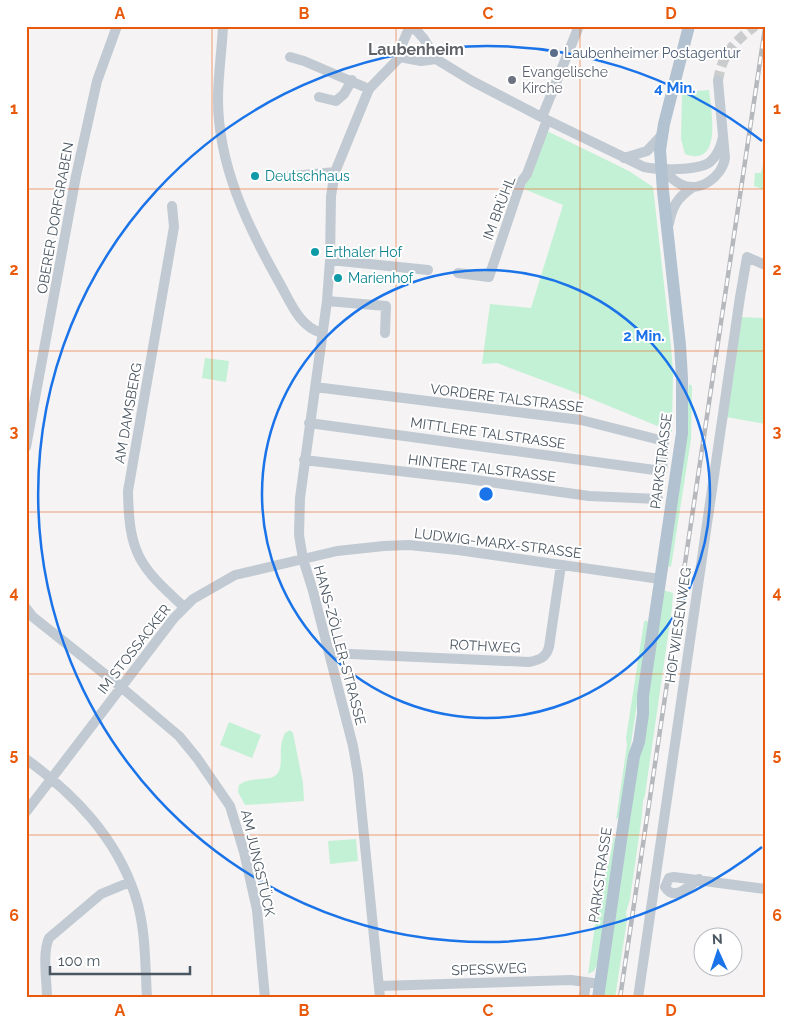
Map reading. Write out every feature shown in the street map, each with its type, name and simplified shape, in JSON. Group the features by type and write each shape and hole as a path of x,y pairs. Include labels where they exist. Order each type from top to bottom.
{"main road":[{"name":"PARKSTRASSE","path":"598,998 634,756 639,742 643,714 643,696 682,433 683,409 680,345 661,169 661,136 689,26"}],"street":[{"name":"OBERER DORFGRABEN","path":"26,447 77,170 97,81 117,26"},
{"path":"223,26 218,78 219,118 226,161 235,191 255,239 296,313 310,328 322,333"},
{"path":"436,59 421,61 400,57 401,48 410,26 424,39 436,59 472,81 644,167 661,169 695,167 707,164 718,152 723,137"},
{"path":"545,119 579,26"},
{"name":"HANS-ZÖLLER-STRASSE","path":"380,998 358,775 353,746 329,652 302,559 299,514 304,460 327,301 331,196 335,172 369,89 400,57"},
{"path":"290,58 304,60 369,89"},
{"path":"319,97 336,101 344,94 352,80"},
{"path":"668,237 672,210 681,195 693,186 713,179 722,170 725,158 718,81"},
{"name":"IM BRÜHL","path":"458,273 489,277 521,182 527,174 545,119"},
{"path":"624,158 647,151 661,136"},
{"path":"661,169 680,184 693,186"},
{"path":"283,176 335,172"},
{"name":"AM DAMSBERG","path":"172,206 174,227 128,491 128,516 131,536 144,568 184,607"},
{"name":"HOFWIESENWEG","path":"638,998 719,435 747,257 765,265"},
{"path":"330,260 428,270"},
{"path":"327,301 386,306 386,333"},
{"name":"VORDERE TALSTRASSE","path":"315,387 581,420 664,441 662,470"},
{"name":"MITTLERE TALSTRASSE","path":"309,423 662,470"},
{"name":"HINTERE TALSTRASSE","path":"304,460 468,479 589,496 658,498"},
{"name":"LUDWIG-MARX-STRASSE","path":"302,559 337,551 410,545 458,550 660,579"},
{"name":"IM STOSSACKER","path":"26,812 184,607 219,583 235,575 302,559"},
{"name":"ROTHWEG","path":"329,652 529,662 537,660 545,656 549,647 561,565"},
{"path":"26,608 32,617 121,687"},
{"name":"AM JUNGSTÜCK","path":"121,687 179,736 197,758 230,806 244,852 257,910 265,998"},
{"path":"26,759 52,778 81,806 100,828 130,882 139,910 147,998"},
{"path":"655,880 666,881 674,877 699,879 765,889"},
{"path":"666,881 665,887 674,894 681,892 699,879"},
{"path":"47,998 46,944 50,938 100,894 130,882"},
{"name":"SPESSWEG","path":"378,986 571,980 600,984"},
{"path":"584,998 586,982"}],"green space":[{"path":"709,90 712,123 710,145 705,153 697,156 685,154 681,139 682,94 685,92"},
{"path":"545,130 629,171 653,187 671,346 673,372 672,432 497,363 482,364 490,304 531,308 563,205 524,189"},
{"path":"765,156 765,190 754,186 755,173 761,173"},
{"path":"740,317 765,318 765,424 726,417"},
{"path":"205,358 229,361 226,382 202,378"},
{"path":"689,384 692,386 691,439 671,567 668,566"},
{"path":"663,590 673,593 672,608 630,899 626,912 627,920 615,998 603,998"},
{"path":"646,620 649,626 620,815 616,820 627,745 626,738 644,622"},
{"path":"229,722 261,735 252,758 220,745"},
{"path":"290,730 293,733 303,783 304,801 245,805 238,792 239,785 250,780 270,778 277,774 280,766 282,740 285,733"},
{"path":"614,836 616,840 599,961 594,971 588,974 601,884 609,862"},
{"path":"356,839 358,861 330,864 328,841"}],"tunnel":[{"path":"718,81 723,63 730,49 755,26"}],"railway":[{"path":"620,998 765,28"}],"place":[{"name":"Laubenheimer Postagentur","path":"554,53"},
{"name":"Evangelische Kirche","path":"512,80"},
{"name":"Deutschhaus","path":"255,176"},
{"name":"Erthaler Hof","path":"315,252"},
{"name":"Marienhof","path":"338,278"}],"district":[{"name":"Laubenheim","path":"416,49"}]}
